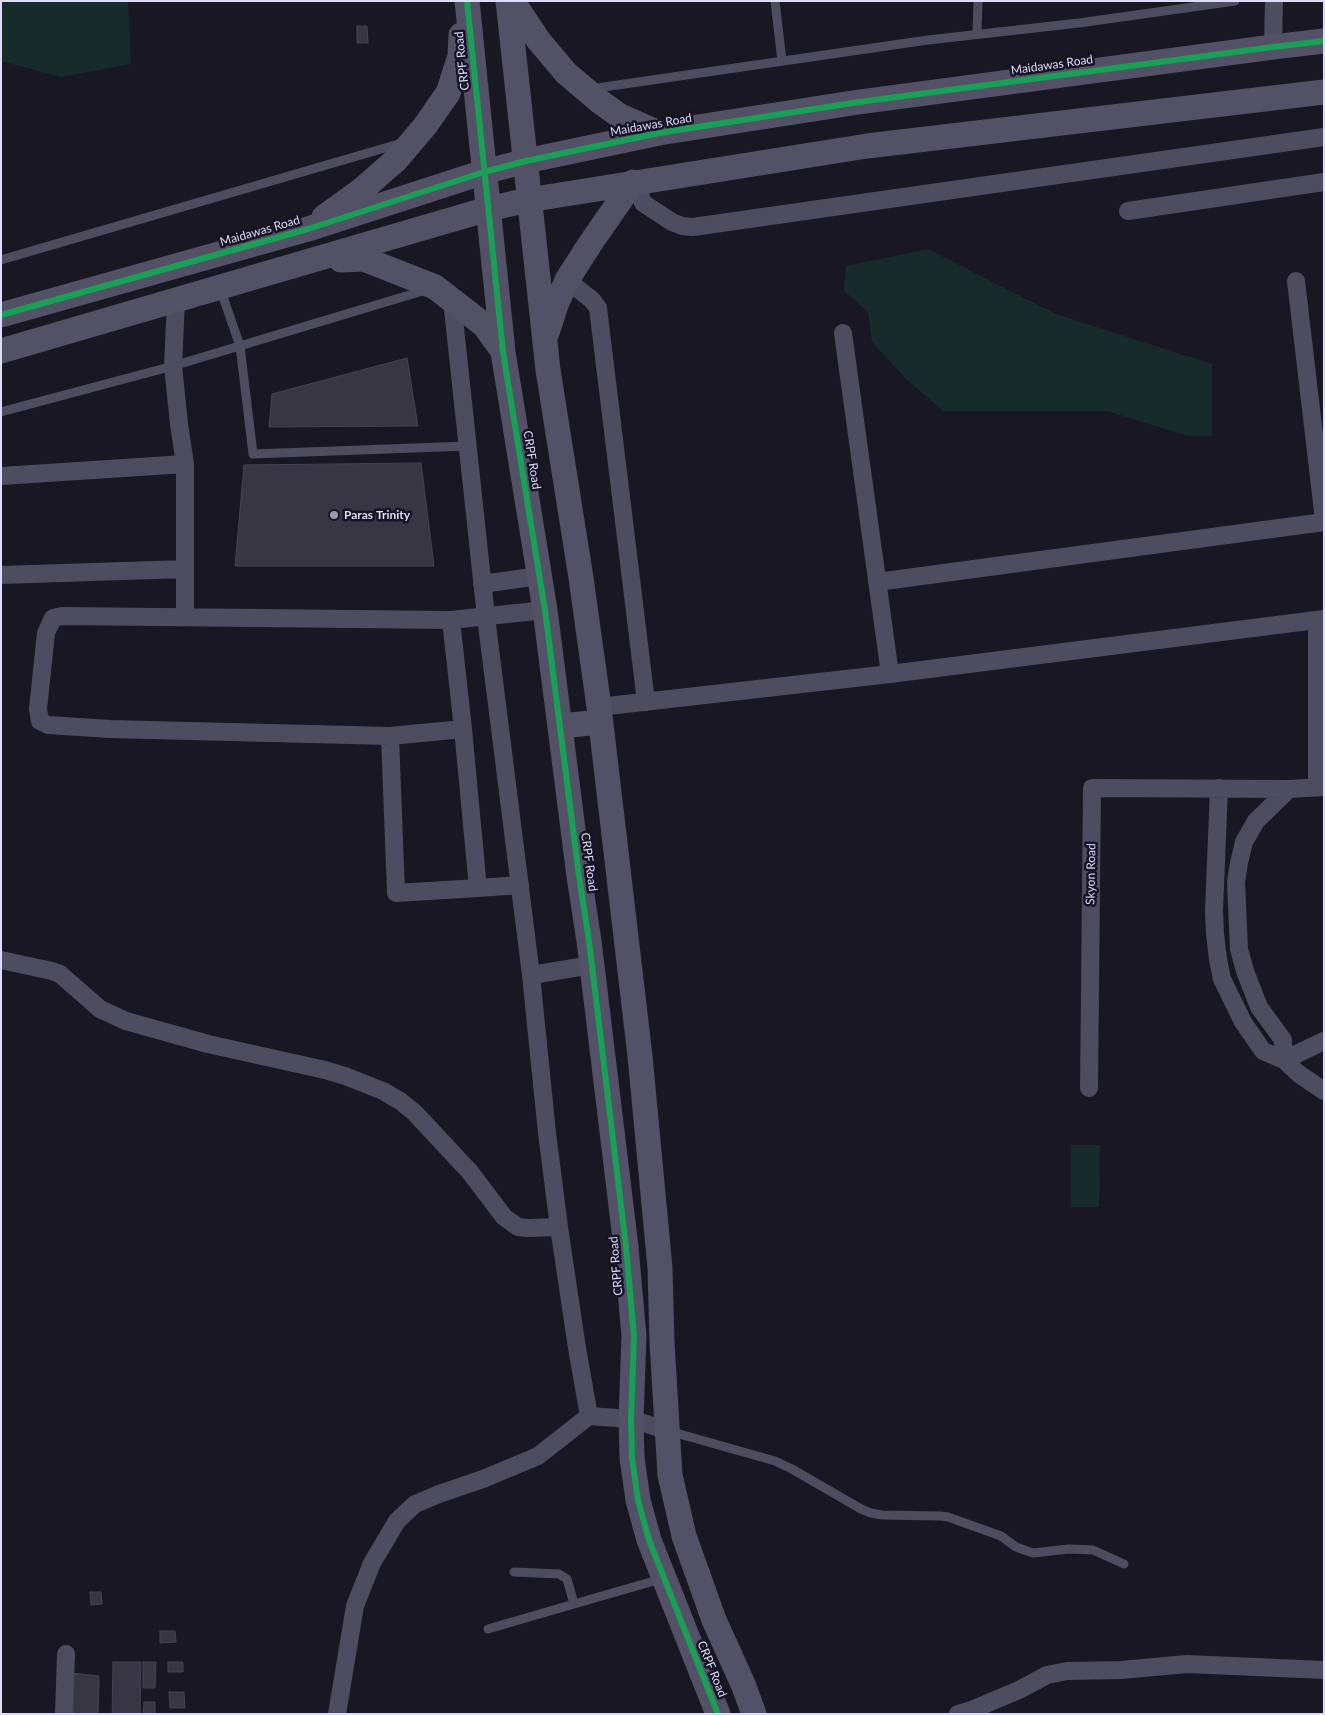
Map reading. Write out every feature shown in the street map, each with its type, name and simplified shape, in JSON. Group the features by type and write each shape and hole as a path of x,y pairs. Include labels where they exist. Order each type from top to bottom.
{"street":[{"path":"308,229 364,188 398,159 425,126 448,93 460,56 466,1"},
{"name":"CRPF Road","path":"466,1 503,352 545,610 592,965 627,1257 634,1336 631,1419 632,1458 638,1500 664,1578 718,1714"},
{"path":"508,1 544,340 581,578 599,711 636,1027 660,1268 665,1405 669,1431 670,1475 684,1536 714,1620 743,1684 754,1714"},
{"path":"514,1 539,41 566,73 620,116 659,134"},
{"path":"1273,47 1274,1"},
{"name":"Maidawas Road","path":"1,315 308,229 484,172 526,161 659,134 859,102 1324,41"},
{"path":"1,351 312,262 488,209 528,200 867,146 1324,92"},
{"path":"635,182 643,203 672,222 692,227 1324,137"},
{"path":"544,340 567,280 590,244 635,182"},
{"path":"1128,211 1324,182"},
{"path":"312,262 364,259 444,293 484,324 503,352"},
{"path":"567,280 592,300 598,308 646,702"},
{"path":"877,582 1324,521 1296,281"},
{"path":"444,293 468,446 482,584 531,974 547,1133 559,1226 589,1416"},
{"path":"176,301 173,366 185,464 185,616"},
{"path":"843,333 890,674"},
{"path":"1,476 185,464"},
{"path":"1,575 185,569"},
{"path":"482,584 539,576"},
{"path":"463,729 390,736 110,729 48,725 40,721 38,709 46,633 53,618 62,616 451,620 545,610"},
{"path":"558,717 646,702 890,674 1320,619"},
{"name":"Skyon Road","path":"1088,1088 1092,788 1289,789 1320,787 1320,619"},
{"path":"451,620 478,888"},
{"path":"390,736 396,892 520,885"},
{"path":"1219,788 1214,910 1215,934 1222,979 1243,1022 1263,1051 1284,1060 1298,1074 1324,1091"},
{"path":"1284,1060 1283,1040 1260,1007 1245,971 1239,949 1236,882 1244,842 1256,821 1289,789"},
{"path":"1,960 60,974 100,1009 126,1021 208,1044 325,1070 383,1091 414,1112 470,1172 504,1217 518,1226 527,1228 559,1226"},
{"path":"531,974 592,965"},
{"path":"1284,1060 1324,1041"},
{"path":"337,1714 355,1606 372,1563 397,1521 415,1504 538,1456 589,1416 631,1419 669,1431"},
{"path":"64,1714 66,1654"},
{"path":"958,1714 969,1712 1019,1690 1047,1675 1067,1671 1121,1670 1188,1664 1324,1670"}],"lane":[{"path":"776,1 782,61"},
{"path":"977,34 978,1"},
{"path":"585,89 977,34 1079,23 1235,1"},
{"path":"1,260 414,140"},
{"path":"220,288 240,346 253,454 468,446"},
{"path":"1,412 240,346 444,293"},
{"path":"669,1431 742,1450 775,1461 871,1513 948,1517 1001,1536 1016,1547 1033,1553 1069,1549 1093,1550 1124,1564"},
{"path":"514,1572 559,1574 567,1579 574,1604"},
{"path":"488,1629 664,1578"}],"green space":[{"path":"1,1 128,1 131,64 61,77 1,61"},
{"path":"928,249 1056,314 1212,364 1212,436 1188,436 1107,411 943,411 906,379 872,342 868,312 844,291 846,266"},
{"path":"1071,1145 1100,1145 1099,1207 1071,1207"}],"building":[{"path":"357,26 367,26 368,43 357,43"},
{"path":"407,358 418,426 269,427 272,394"},
{"name":"Paras Trinity","path":"421,463 434,566 235,566 244,465"},
{"path":"90,1592 101,1592 102,1604 91,1605"},
{"path":"160,1631 175,1631 176,1642 160,1643"},
{"path":"113,1662 141,1662 140,1714 112,1714"},
{"path":"143,1662 156,1662 155,1688 143,1688"},
{"path":"168,1662 183,1662 183,1672 168,1672"},
{"path":"71,1673 99,1676 98,1714 69,1714"},
{"path":"169,1692 184,1692 185,1708 170,1708"},
{"path":"144,1702 155,1702 155,1714 143,1714"}],"cycle path":[{"path":"467,1 503,352 545,610 589,941 626,1247 634,1336 631,1419 632,1458 638,1500 649,1540 718,1714"},
{"path":"1,315 308,229 484,172 526,161 659,133 859,102 1324,41"}],"place":[{"name":"Paras Trinity","path":"334,515"}]}
